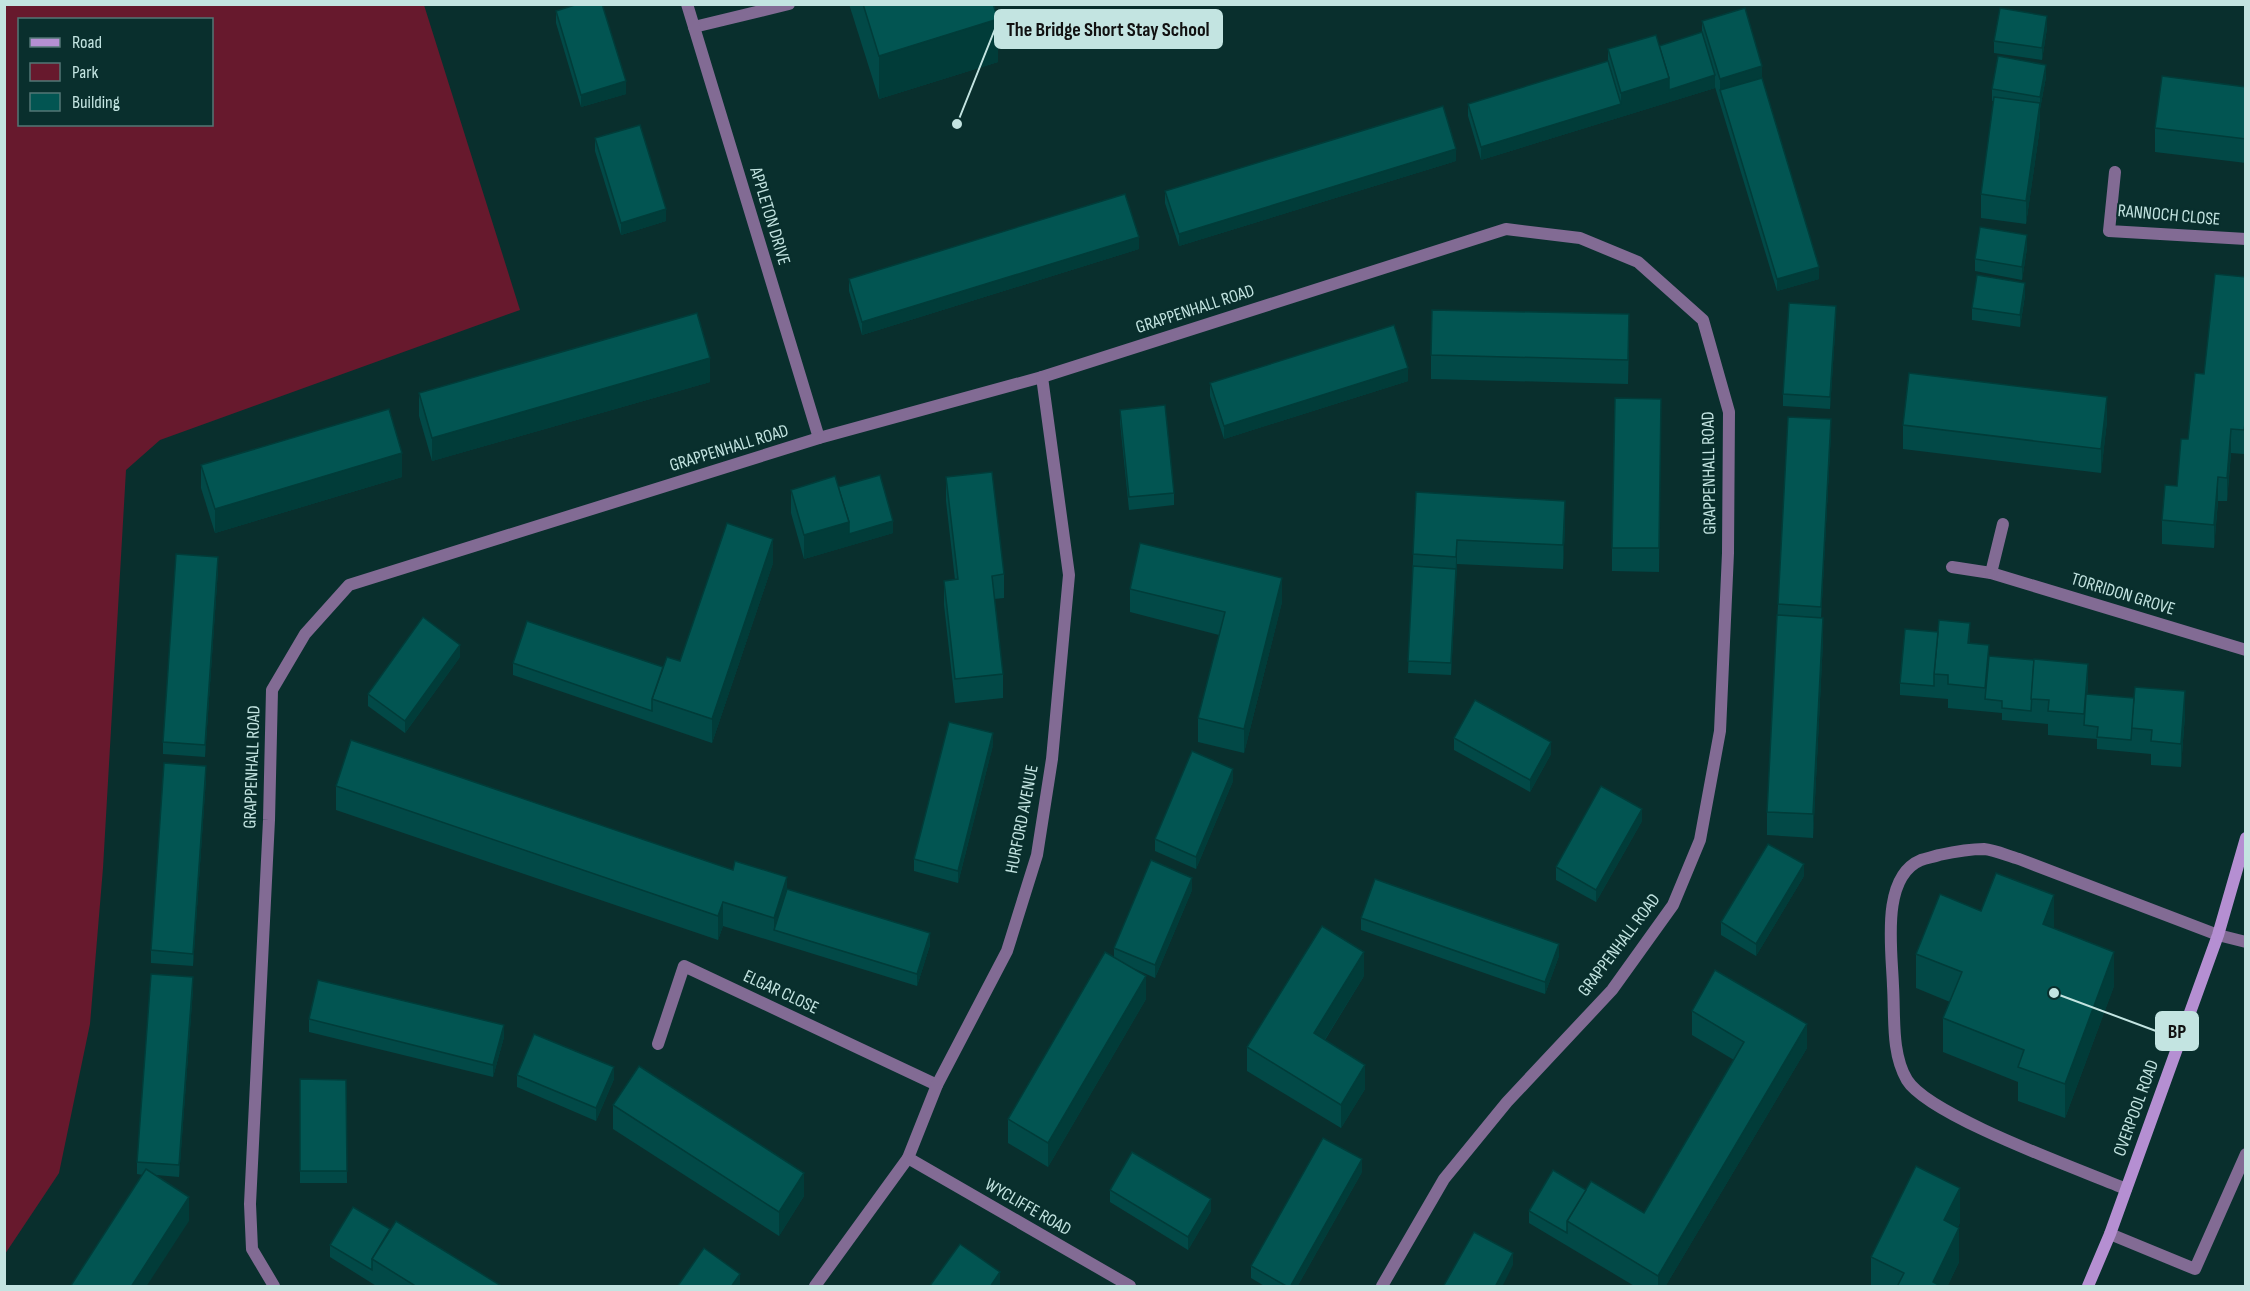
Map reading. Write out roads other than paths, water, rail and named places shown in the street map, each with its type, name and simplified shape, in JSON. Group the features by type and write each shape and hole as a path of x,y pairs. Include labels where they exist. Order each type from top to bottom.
{"street":[{"name":"APPLETON DRIVE","path":"687,4 819,438"},
{"path":"694,27 789,4"},
{"name":"RANNOCH CLOSE","path":"2115,172 2109,231 2246,239"},
{"name":"GRAPPENHALL ROAD","path":"274,1287 252,1249 250,1204 268,831 272,690 305,634 349,585 819,438 1042,377 1506,229 1580,238 1638,262 1703,320 1729,412 1728,553 1720,731 1700,840 1672,906 1653,934 1612,990 1507,1102 1444,1179 1382,1287"},
{"name":"HURFORD AVENUE","path":"815,1287 908,1158 937,1085 1007,951 1037,855 1052,759 1069,575 1042,377"},
{"path":"1991,573 2003,524"},
{"name":"TORRIDON GROVE","path":"1952,567 1991,573 2246,651"},
{"name":"OVERPOOL ROAD","path":"2088,1287 2110,1234 2218,935 2246,838"},
{"path":"2126,1189 1955,1115 1919,1093 1907,1080 1896,1048 1891,922 1893,898 1899,883 1908,869 1920,860 1947,853 1985,849 2019,859 2218,935 2246,942"},
{"name":"ELGAR CLOSE","path":"658,1044 684,966 937,1085"},
{"path":"2110,1234 2196,1269 2246,1154"},
{"name":"WYCLIFFE ROAD","path":"908,1158 1130,1287"}],"place":[{"name":"The Bridge Short Stay School","path":"957,124"},
{"name":"BP","path":"2054,993"}]}
